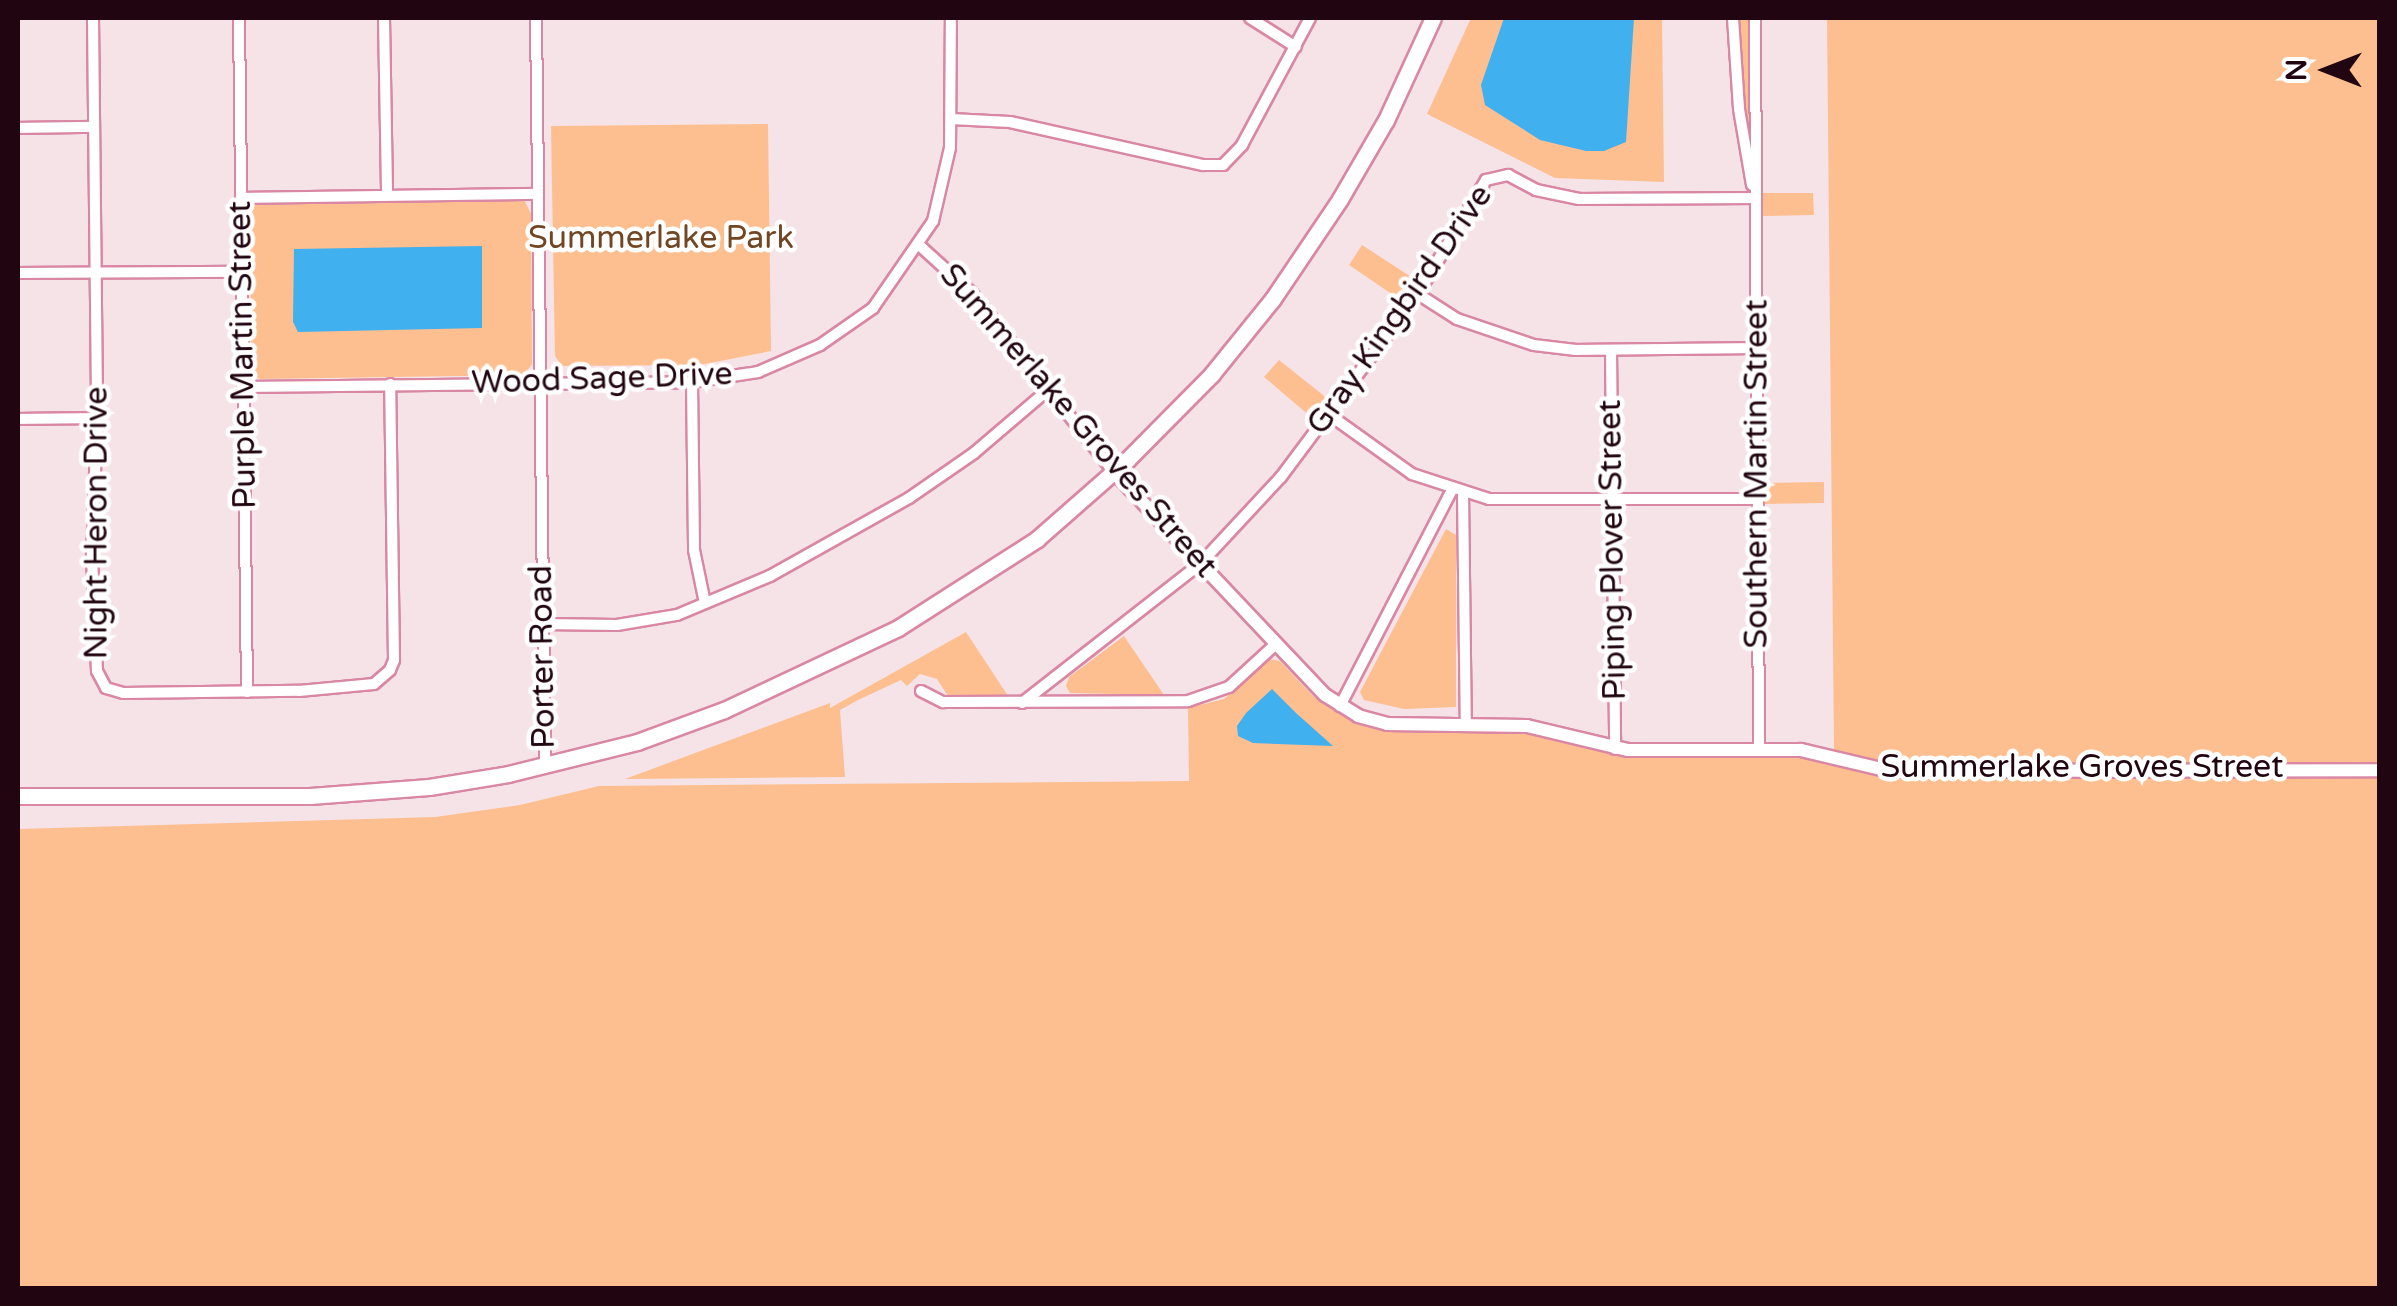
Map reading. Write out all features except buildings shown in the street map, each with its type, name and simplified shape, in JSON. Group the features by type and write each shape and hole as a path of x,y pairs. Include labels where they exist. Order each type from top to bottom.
{"main road":[{"path":"545,766 637,742 724,710 898,628 1037,538 1114,472 1212,374 1272,300 1386,120 1432,18"},
{"name":"Porter Road","path":"18,796 310,796 429,787 545,766"}],"street":[{"name":"Night Heron Drive","path":"92,18 97,418 92,557 100,680 106,688 123,693 248,692 374,684 390,670 394,660 390,384"},
{"name":"Purple Martin Street","path":"239,18 248,692"},
{"path":"384,18 387,193"},
{"name":"Porter Road","path":"536,18 545,766"},
{"name":"Wood Sage Drive","path":"243,387 692,382 758,372 820,345 872,308 919,245 944,189 951,119 951,18"},
{"path":"1250,18 1296,47"},
{"path":"951,119 1010,122 1203,165 1223,165 1242,145 1310,18"},
{"name":"Southern Martin Street","path":"1733,18 1739,109 1754,198"},
{"name":"Southern Martin Street","path":"1756,18 1759,750"},
{"path":"18,128 94,126"},
{"name":"Gray Kingbird Drive","path":"1022,703 1201,563 1331,416 1418,294 1482,187 1501,174 1536,190 1578,199 1754,198"},
{"path":"241,198 387,193 538,194"},
{"name":"Summerlake Groves Street","path":"919,245 972,293 1114,472 1276,644 1340,706 1387,724 1538,727 1614,749 1818,752 1890,770 2380,770"},
{"path":"18,273 242,272"},
{"path":"1418,294 1457,319 1510,340 1555,348 1756,348"},
{"name":"Piping Plover Street","path":"1611,350 1614,749"},
{"path":"692,382 694,550 705,604"},
{"path":"543,624 651,620 705,604 804,560 910,498 974,453 1049,390"},
{"path":"1331,416 1391,462 1458,491 1510,501 1757,499"},
{"path":"18,419 97,418"},
{"path":"1340,706 1458,491"},
{"path":"1458,491 1466,726"},
{"path":"921,691 943,702 1205,699 1229,687 1276,644"}],"green space":[{"path":"1471,18 1662,18 1664,182 1555,178 1427,114"},
{"path":"1737,18 1751,18 1751,156 1743,109"},
{"path":"1827,18 2379,18 2379,1288 18,1288 18,829 435,817 520,805 599,786 1189,781 1188,708 1224,699 1269,659 1280,661 1313,696 1336,711 1388,731 1537,733 1626,757 1794,756 1847,768 1834,752"},
{"name":"Summerlake Park","path":"768,124 771,351 700,365 562,366 555,356 551,126"},
{"path":"1761,193 1813,193 1814,215 1761,216"},
{"path":"524,199 531,214 532,364 524,375 260,379 251,374 250,205"},
{"path":"1362,245 1419,282 1405,303 1349,265"},
{"path":"1279,360 1333,403 1318,423 1264,377"},
{"path":"1824,482 1824,503 1764,504 1764,483"},
{"path":"1446,529 1456,535 1456,707 1404,709 1364,700 1360,692"},
{"path":"966,632 1008,696 948,696 937,679 920,674 907,686 901,680 858,700 840,710 845,777 625,779 830,703 830,708"},
{"path":"1124,636 1164,695 1070,693 1066,686 1069,677"}],"water":[{"path":"1504,18 1634,18 1626,142 1604,151 1586,151 1540,140 1485,105 1481,85"},
{"path":"482,246 482,328 298,332 293,322 294,249"},
{"path":"1272,689 1333,746 1253,743 1238,736 1237,726 1246,713"}]}
